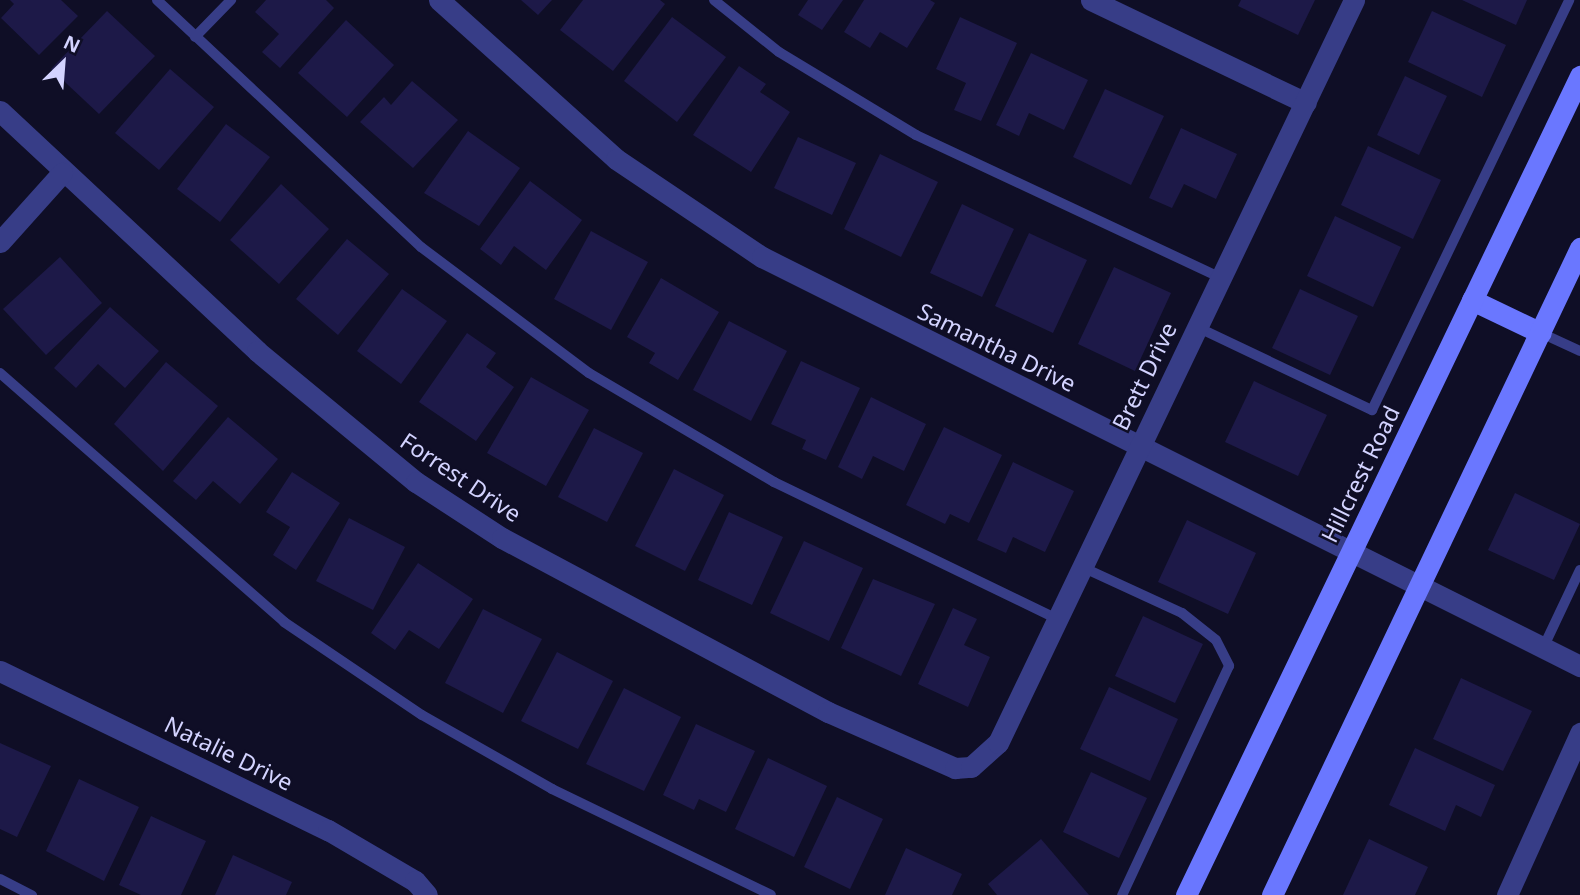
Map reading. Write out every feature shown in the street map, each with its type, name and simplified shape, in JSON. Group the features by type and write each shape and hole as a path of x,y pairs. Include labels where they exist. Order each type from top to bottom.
{"main road":[{"name":"Hillcrest Road","path":"1186,895 1580,76"},
{"path":"1272,895 1580,248"},
{"path":"1472,300 1541,333"}],"street":[{"name":"Samantha Drive","path":"439,0 558,111 705,222 874,316 1139,447 1353,548 1580,667"},
{"path":"1091,0 1306,103"},
{"name":"Brett Drive","path":"971,767 998,743 1354,0"},
{"name":"Forrest Drive","path":"0,111 62,173 257,351 416,482 502,538 828,712 913,754 955,768 971,767"},
{"path":"0,242 62,173"},
{"name":"Natalie Drive","path":"0,671 328,831 415,881 427,895"},
{"path":"1507,895 1580,733"}],"lane":[{"path":"157,0 421,247 589,373 774,482 1057,619"},
{"path":"195,37 231,0"},
{"path":"714,0 779,52 916,135 1221,278"},
{"path":"1197,327 1372,410 1569,0"},
{"path":"1541,333 1580,351"},
{"path":"0,373 178,535 296,630 422,715 552,789 771,895"},
{"path":"1082,567 1182,613 1216,640 1229,666 1122,895"},
{"path":"1544,646 1580,569"},
{"path":"0,879 32,895"}],"building":[{"path":"10,0 61,0 78,16 39,55 1,18 14,4"},
{"path":"266,0 326,0 334,8 280,68 262,52 279,34 255,12"},
{"path":"521,0 552,0 538,15"},
{"path":"583,0 660,0 665,4 613,71 560,30"},
{"path":"808,0 843,0 822,30 798,15"},
{"path":"864,0 930,0 935,3 907,48 880,32 870,48 844,32"},
{"path":"1241,0 1315,0 1298,35 1238,6"},
{"path":"1462,0 1527,0 1516,25"},
{"path":"107,11 155,56 99,114 51,69"},
{"path":"1432,11 1506,45 1482,97 1408,62"},
{"path":"672,17 726,57 677,122 624,81"},
{"path":"960,17 1017,43 981,121 954,110 966,83 936,69"},
{"path":"346,20 394,65 347,117 298,73"},
{"path":"1031,53 1088,80 1064,130 1029,113 1019,136 996,125"},
{"path":"739,66 766,84 760,92 790,112 751,172 693,135"},
{"path":"170,69 214,107 159,170 115,133"},
{"path":"1405,76 1447,96 1419,155 1377,135"},
{"path":"412,81 458,120 413,168 360,122 384,97 391,105"},
{"path":"1105,89 1164,116 1131,185 1073,157"},
{"path":"226,124 270,157 220,222 177,189"},
{"path":"1181,128 1237,154 1216,199 1184,184 1172,208 1149,198"},
{"path":"468,131 520,168 479,226 424,193"},
{"path":"798,137 856,163 832,215 774,188"},
{"path":"1368,146 1441,180 1413,239 1341,205"},
{"path":"880,154 938,182 901,257 844,229"},
{"path":"530,181 582,220 546,270 514,246 501,265 480,249"},
{"path":"281,184 329,229 279,284 230,240"},
{"path":"962,204 1014,229 982,297 930,273"},
{"path":"1335,216 1401,247 1373,307 1307,276"},
{"path":"591,231 648,262 611,330 554,299"},
{"path":"1029,233 1087,260 1053,333 995,306"},
{"path":"347,239 389,274 338,335 296,299"},
{"path":"60,257 102,303 46,355 3,309"},
{"path":"1114,267 1171,293 1135,371 1078,344"},
{"path":"661,278 719,312 678,380 649,363 655,353 627,337"},
{"path":"402,289 447,321 401,384 357,351"},
{"path":"1300,289 1358,316 1330,375 1272,348"},
{"path":"110,307 159,351 125,388 98,364 76,388 54,368"},
{"path":"729,321 787,351 751,421 693,390"},
{"path":"467,333 496,353 486,367 514,387 476,441 419,402"},
{"path":"801,361 860,388 826,460 802,449 806,440 771,424"},
{"path":"166,362 218,406 163,471 114,424"},
{"path":"531,377 589,410 546,486 487,453"},
{"path":"1254,381 1327,415 1298,476 1225,442"},
{"path":"871,397 926,424 904,471 873,456 862,479 838,467"},
{"path":"228,417 278,459 240,504 213,481 196,500 173,481"},
{"path":"944,427 1002,455 969,523 950,514 945,524 906,505"},
{"path":"594,428 643,453 607,522 558,497"},
{"path":"1013,462 1074,491 1045,552 1013,537 1006,553 977,540"},
{"path":"674,469 724,495 685,571 635,546"},
{"path":"292,472 340,503 296,570 273,555 290,527 266,512"},
{"path":"1515,493 1580,524 1554,580 1488,550"},
{"path":"729,512 783,537 752,605 698,580"},
{"path":"349,518 405,547 373,610 316,581"},
{"path":"1187,520 1256,553 1228,614 1158,582"},
{"path":"804,541 863,568 829,641 770,613"},
{"path":"418,563 473,599 439,649 409,630 395,650 371,633"},
{"path":"873,579 935,604 901,676 841,648"},
{"path":"953,608 977,619 964,645 990,657 968,707 918,684"},
{"path":"483,609 542,639 503,713 445,683"},
{"path":"1143,616 1203,644 1175,703 1115,676"},
{"path":"557,652 613,681 578,749 521,721"},
{"path":"1461,678 1532,711 1503,771 1433,739"},
{"path":"1109,687 1178,719 1150,781 1080,749"},
{"path":"624,688 681,717 644,791 586,764"},
{"path":"696,724 755,751 726,812 699,799 694,810 663,795"},
{"path":"0,743 51,766 17,837 0,829"},
{"path":"1415,748 1495,785 1481,817 1456,805 1445,831 1389,805"},
{"path":"768,758 827,786 794,857 735,829"},
{"path":"1091,772 1147,798 1119,858 1063,832"},
{"path":"79,779 139,807 104,881 46,851"},
{"path":"837,797 883,819 850,889 804,867"},
{"path":"151,816 206,841 181,895 141,895 119,885"},
{"path":"1041,839 1089,895 997,895 988,884"},
{"path":"1369,839 1428,867 1415,895 1343,895"},
{"path":"906,848 962,874 952,895 885,895"},
{"path":"233,855 292,882 286,895 215,895"}]}
